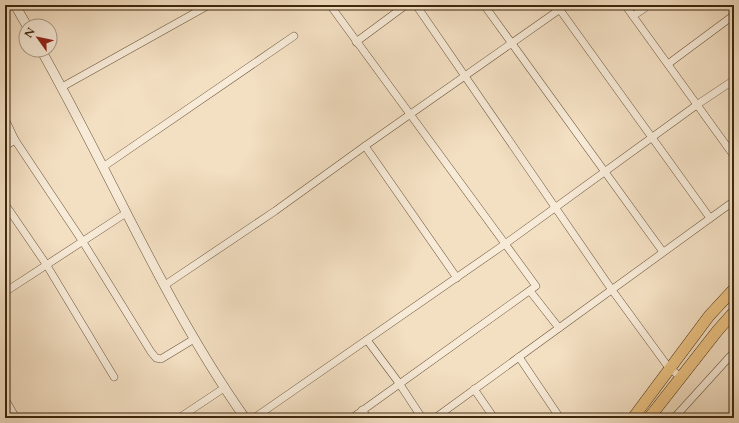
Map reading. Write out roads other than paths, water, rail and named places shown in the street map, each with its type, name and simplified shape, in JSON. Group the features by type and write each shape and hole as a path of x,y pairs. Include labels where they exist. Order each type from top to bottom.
{"main road":[{"path":"633,418 709,316 734,289"},
{"path":"649,418 734,313"}],"street":[{"path":"15,5 22,18"},
{"path":"62,87 209,5"},
{"path":"330,5 536,286 352,418"},
{"path":"356,42 406,5"},
{"path":"416,5 612,290 669,368 681,377"},
{"path":"484,5 663,252"},
{"path":"165,285 275,211 566,5"},
{"path":"625,5 698,104 734,156"},
{"path":"633,16 649,5"},
{"path":"560,10 710,218"},
{"path":"668,64 734,15"},
{"path":"103,167 294,36"},
{"path":"46,58 62,87 126,213 194,339 224,388 245,418"},
{"path":"254,418 506,244 652,137 734,80"},
{"path":"5,118 15,140 83,242 156,358 161,359 194,339"},
{"path":"5,146 15,140"},
{"path":"365,146 457,278"},
{"path":"435,418 734,201"},
{"path":"5,204 46,264 114,377"},
{"path":"5,292 126,213"},
{"path":"530,291 559,328"},
{"path":"367,340 399,383 422,418"},
{"path":"674,418 734,352"},
{"path":"519,357 560,418"},
{"path":"179,418 224,388"},
{"path":"474,389 494,418"},
{"path":"5,399 16,418"},
{"path":"362,410 368,418"},
{"path":"730,418 734,414"}]}
